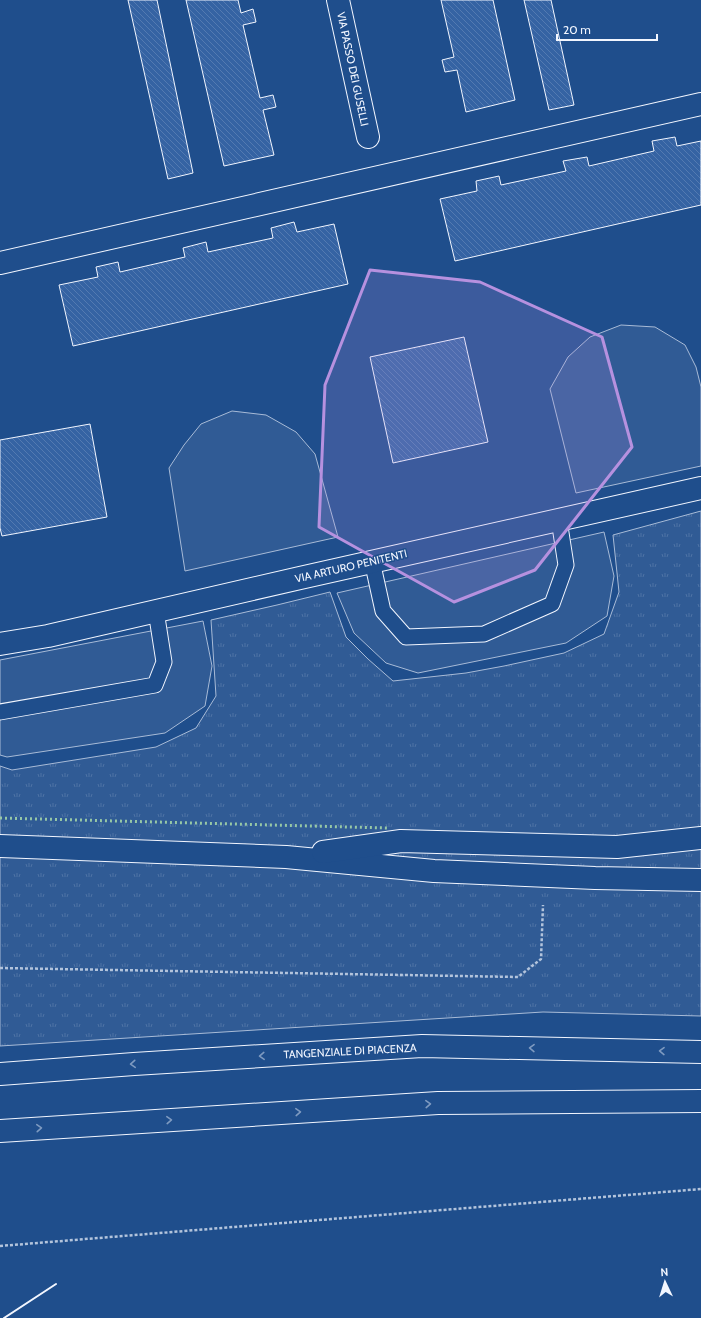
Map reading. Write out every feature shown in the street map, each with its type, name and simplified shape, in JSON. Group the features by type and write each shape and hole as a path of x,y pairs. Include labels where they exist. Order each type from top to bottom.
{"main road":[{"name":"VIA PASSO DEI GUSELLI","path":"338,0 368,137"},
{"path":"0,263 701,104"},
{"name":"VIA ARTURO PENITENTI","path":"0,644 48,636 701,488"},
{"path":"286,857 400,841 617,847 701,838"},
{"path":"0,846 286,857 434,871 544,876 701,880"},
{"name":"TANGENZIALE DI PIACENZA","path":"0,1074 422,1046 701,1052"},
{"path":"0,1131 438,1103 701,1102"}],"lane":[{"path":"372,562 383,611 406,637 484,634 552,604 566,565 559,520"},
{"path":"0,712 155,685 164,662 156,611"}],"path":[{"path":"0,968 518,977 541,959 544,876"},
{"path":"0,1246 701,1189"}],"highlighted area":[{"path":"370,270 480,282 602,337 632,447 535,570 454,602 319,527 325,385"}],"green space":[{"path":"701,511 701,1016 543,1012 0,1046 0,766 12,770 156,747 196,728 216,696 211,620 330,592 346,637 393,681 466,673 564,653 604,634 619,592 613,535"}],"shaded area":[{"path":"621,325 655,327 685,345 696,367 701,387 701,466 576,493 550,389 568,357 590,337"},
{"path":"232,411 266,415 296,432 315,454 338,537 185,571 169,468 184,445 201,424"},
{"path":"604,532 614,576 607,616 566,643 418,673 386,663 354,633 337,593"},
{"path":"203,621 212,666 205,706 165,733 7,757 0,755 0,660"}],"building":[{"path":"128,0 157,0 193,173 168,179"},
{"path":"186,0 238,0 241,13 253,9 256,22 243,25 260,98 273,95 276,107 263,110 274,155 224,166"},
{"path":"441,0 493,0 515,100 466,112 457,70 445,72 442,60 454,57"},
{"path":"524,0 551,0 574,105 549,110"},
{"path":"675,137 677,146 701,141 701,205 455,261 440,199 477,191 476,181 499,176 501,185 566,171 563,161 587,157 589,166 654,151 652,141"},
{"path":"294,222 297,232 334,224 348,284 73,346 59,285 98,277 96,267 118,262 120,272 185,257 183,248 206,242 208,252 273,238 271,228"},
{"path":"464,337 488,442 393,463 370,357"},
{"path":"90,424 107,517 2,536 0,528 0,440"}],"hedge":[{"path":"0,818 388,828"}],"wall":[{"path":"4,1318 56,1284"}]}
